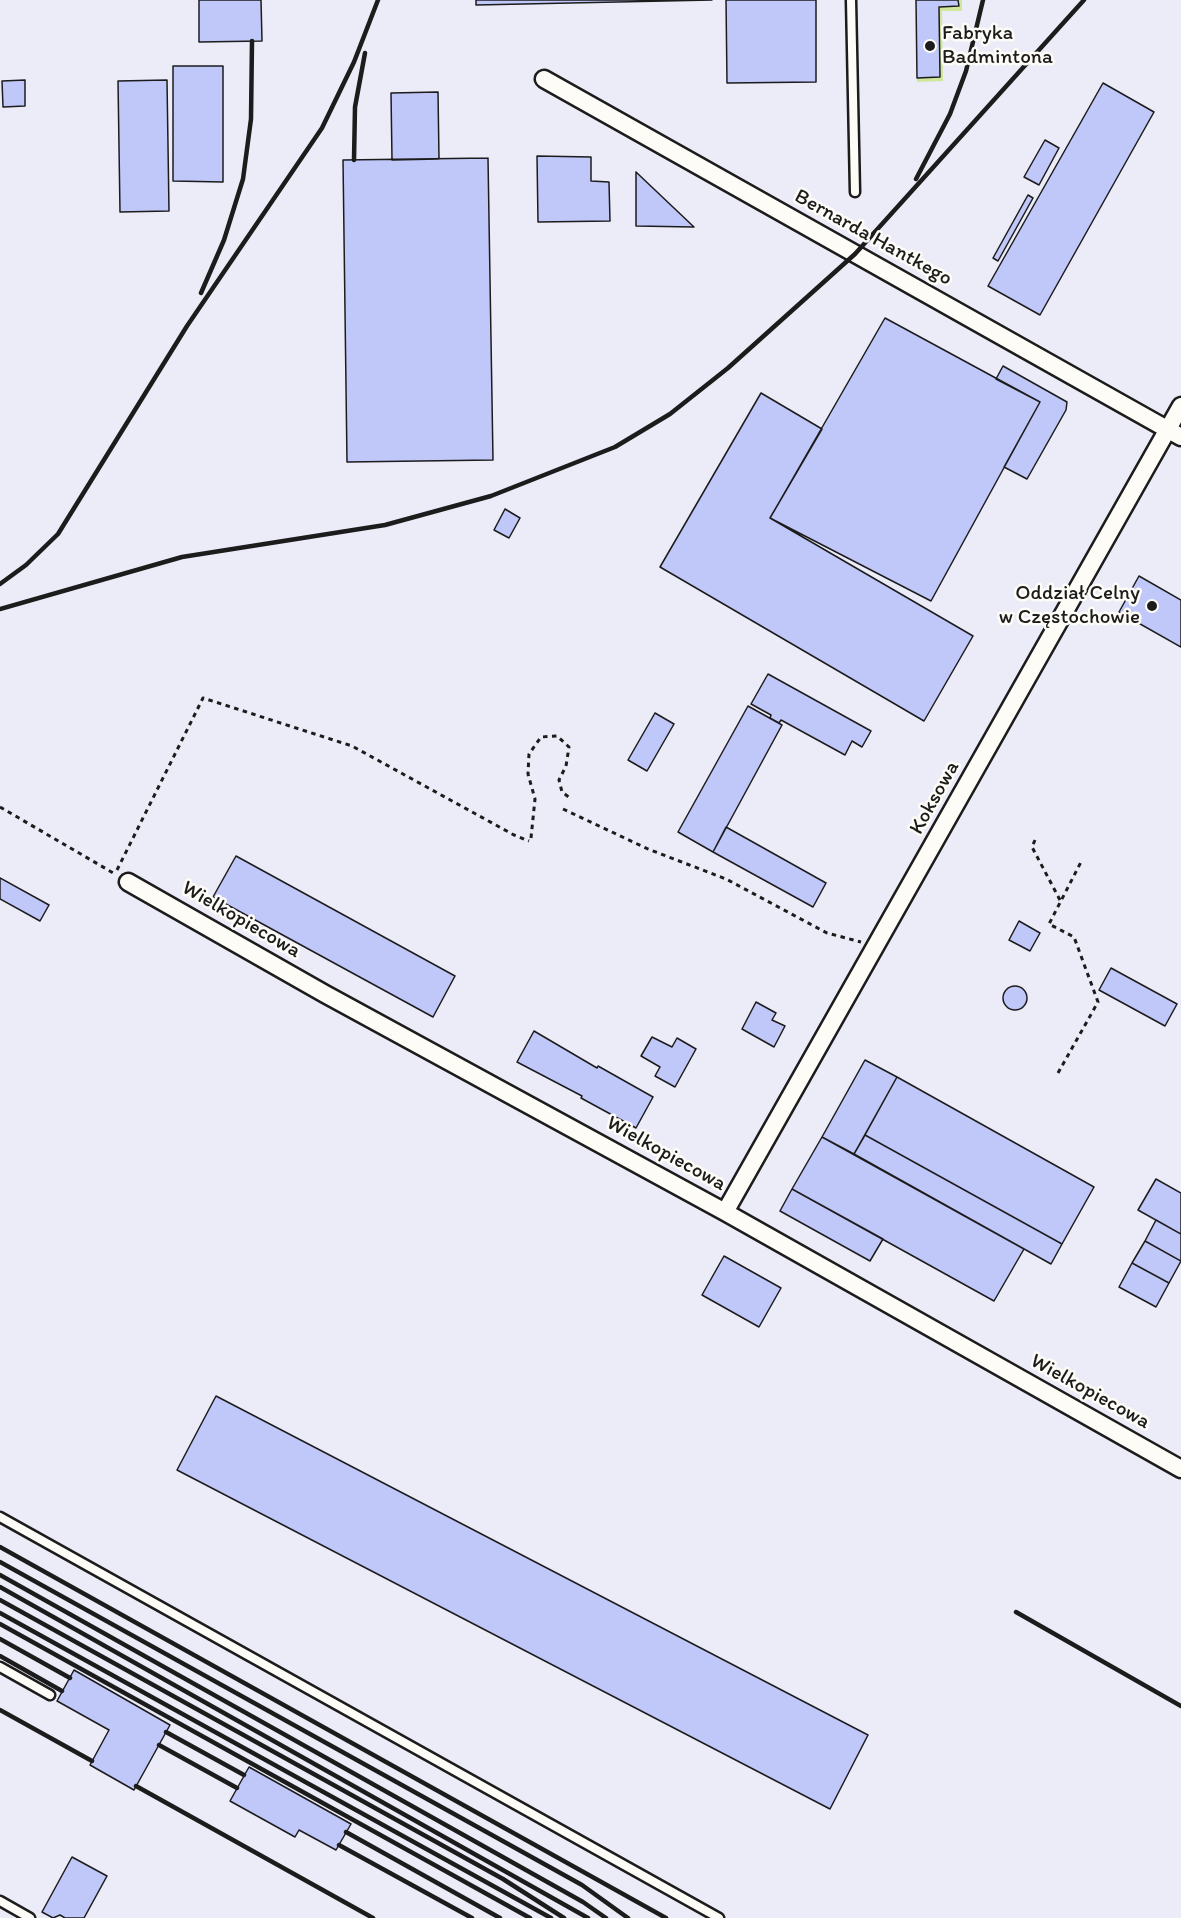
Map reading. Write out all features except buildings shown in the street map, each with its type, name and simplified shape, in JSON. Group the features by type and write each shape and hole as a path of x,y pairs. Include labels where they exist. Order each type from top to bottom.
{"street":[{"name":"Bernarda Hantkego","path":"544,79 1174,433"},
{"name":"Koksowa","path":"725,1212 1174,433 1181,406"},
{"name":"Wielkopiecowa","path":"121,878 325,994 725,1212 1181,1469"}],"lane":[{"path":"851,0 855,192"},
{"path":"0,1518 719,1918"},
{"path":"0,1667 50,1695"},
{"path":"0,1901 30,1918"}],"path":[{"path":"0,807 121,878 203,698 352,746 514,835 530,839 535,800 528,774 529,754 541,737 557,736 569,747 566,766 559,780 562,792 570,798"},
{"path":"563,809 648,849 726,879 827,933 877,946"},
{"path":"1035,840 1032,847 1060,902"},
{"path":"1058,1073 1098,1002 1074,938 1049,924 1082,860"}],"shaded area":[{"path":"0,0 1181,0 1181,1918 0,1918"}],"green space":[{"name":"Fabryka Badmintona","path":"916,0 962,0 962,11 942,11 943,81 917,82"}],"railway":[{"path":"0,584 26,565 58,534 187,326 322,128 354,62 378,0"},
{"path":"916,179 950,114 966,71 983,0"},
{"path":"0,609 182,557 385,525 491,496 615,447 670,414 728,368 855,254 1084,0"},
{"path":"201,293 224,240 243,179 251,119 252,41"},
{"path":"354,160 355,107 365,53"},
{"path":"0,1547 666,1918"},
{"path":"0,1562 582,1885 628,1918"},
{"path":"0,1575 583,1902 606,1918"},
{"path":"0,1587 588,1918"},
{"path":"0,1600 503,1879 564,1918"},
{"path":"1016,1612 1181,1706"},
{"path":"0,1613 551,1918"},
{"path":"0,1624 530,1918"},
{"path":"0,1639 70,1678"},
{"path":"0,1656 62,1691"},
{"path":"0,1710 92,1761"},
{"path":"166,1732 244,1775"},
{"path":"159,1745 237,1788"},
{"path":"136,1786 373,1918"},
{"path":"346,1832 500,1918"},
{"path":"339,1845 472,1918"}],"place":[{"name":"Fabryka Badmintona","path":"930,46"},
{"name":"Oddział Celny w Częstochowie","path":"1152,606"}]}
